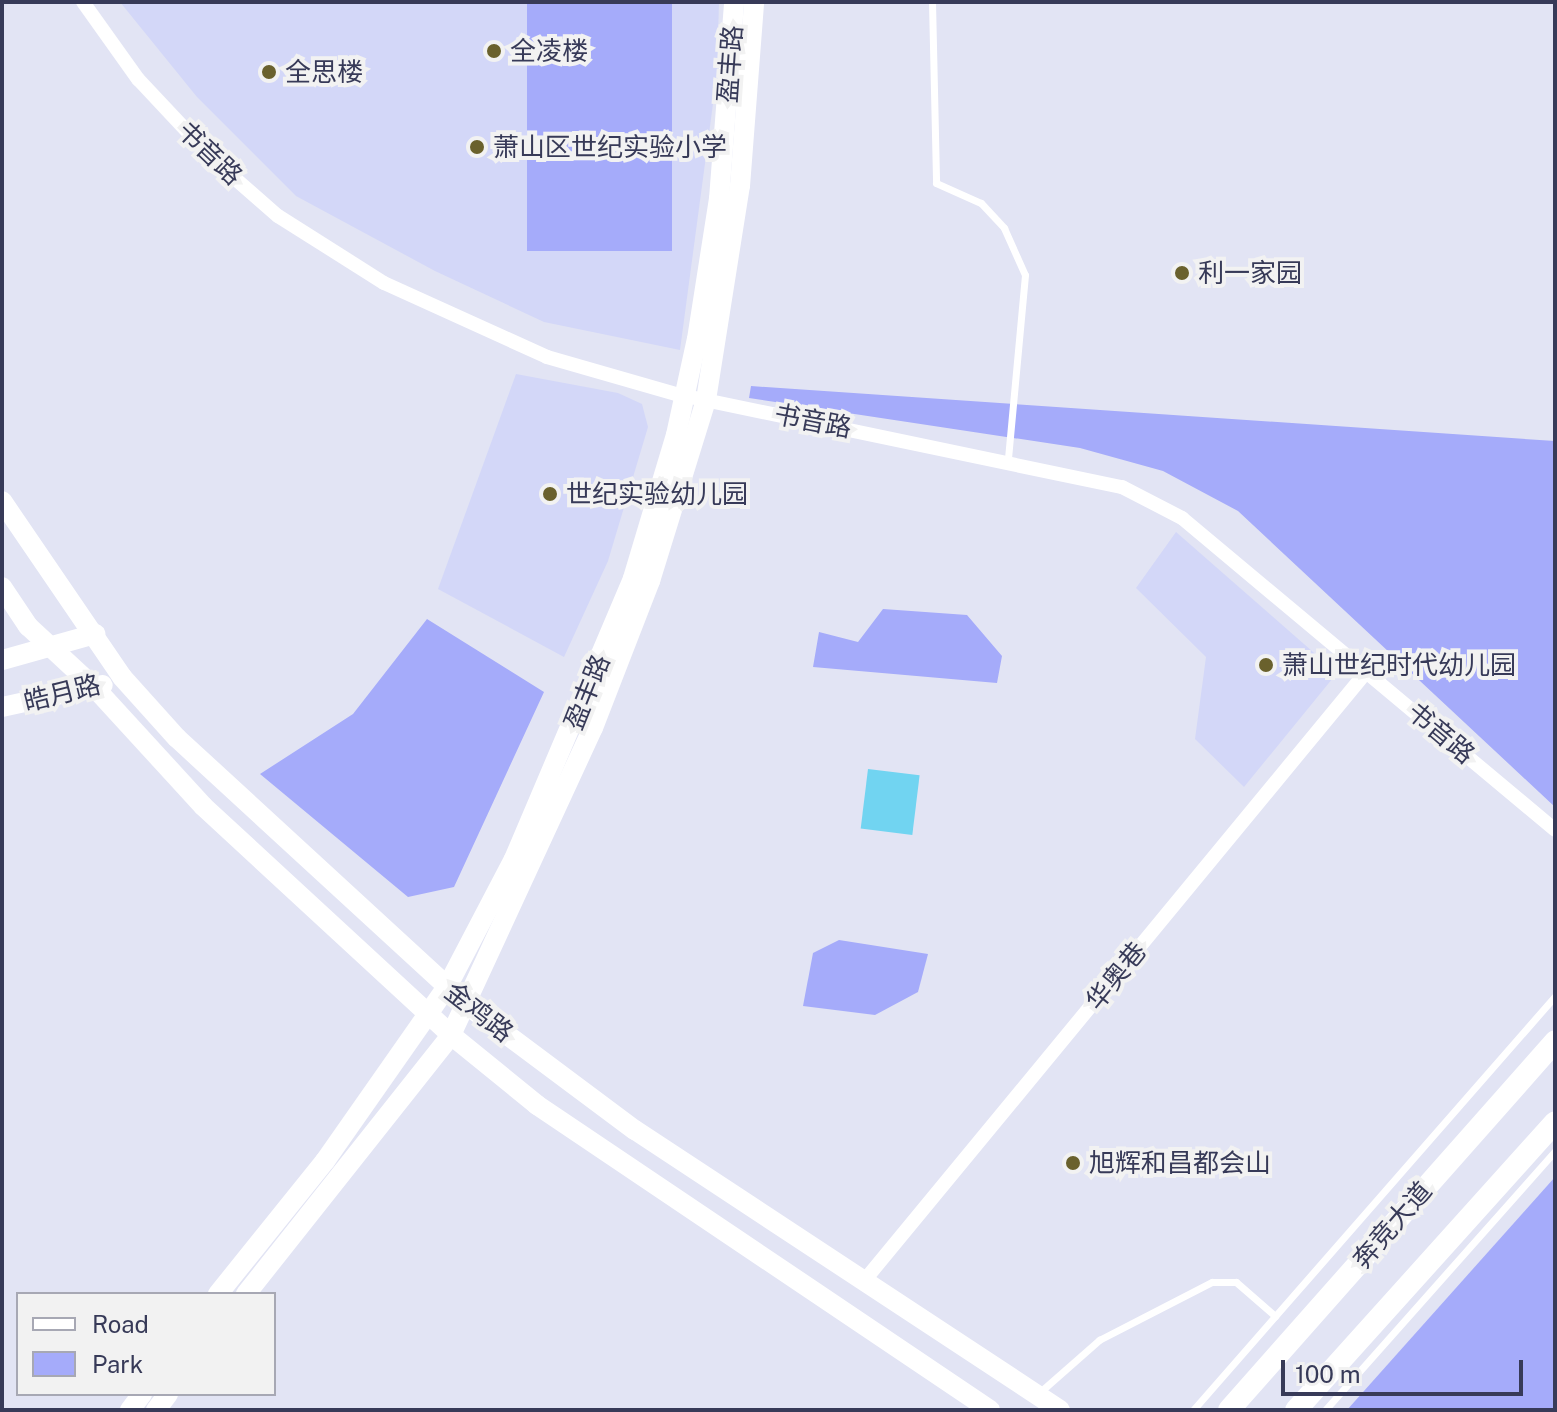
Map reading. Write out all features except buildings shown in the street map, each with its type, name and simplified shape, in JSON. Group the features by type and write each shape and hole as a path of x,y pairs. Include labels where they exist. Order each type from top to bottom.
{"main road":[{"name":"盈丰路","path":"220,1292 325,1161 430,1016 514,859 610,638 633,578 685,396 719,199 734,2"},
{"name":"盈丰路","path":"248,1292 451,1035 593,728 650,581 706,400 740,186 754,2"},
{"name":"金鸡路","path":"2,501 122,677 177,738 467,1005 635,1130 1060,1410"},
{"name":"金鸡路","path":"2,587 28,626 95,688 203,806 451,1035 537,1105 990,1410"},
{"name":"皓月路","path":"2,660 54,648 95,634"},
{"name":"皓月路","path":"2,707 95,688 122,677"},
{"name":"奔竞大道","path":"1229,1410 1555,1041"},
{"name":"奔竞大道","path":"1296,1410 1555,1122"}],"street":[{"name":"书音路","path":"83,2 138,79 216,162 278,216 384,283 533,351 685,396 1008,460 1122,487 1182,518 1555,830"},
{"name":"华奥巷","path":"864,1281 1367,671"}],"lane":[{"path":"932,2 936,183 981,203 1004,228 1025,275 1008,460"},
{"path":"1193,1410 1555,996"},
{"path":"1325,1410 1555,1151"},
{"path":"1037,1395 1099,1340 1212,1282 1236,1282 1275,1316"}],"shaded area":[{"name":"萧山区世纪实验小学","path":"120,2 719,2 717,74 680,350 544,322 435,271 296,196 197,97"},
{"name":"世纪实验幼儿园","path":"516,374 618,393 642,404 648,427 608,561 564,657 438,589"},
{"name":"萧山世纪时代幼儿园","path":"1176,532 1337,673 1244,787 1195,739 1206,657 1136,588"},
{"path":"868,769 920,775 912,835 861,829"}],"green space":[{"path":"527,2 672,2 672,251 527,251"},
{"path":"751,386 1555,441 1555,807 1238,511 1163,471 1080,448 749,398"},
{"path":"883,609 967,615 1002,656 997,683 813,667 819,632 858,642"},
{"path":"427,619 544,692 454,887 408,897 260,774 353,714"},
{"path":"839,940 928,954 918,992 875,1015 803,1006 813,953"},
{"path":"1555,1177 1555,1410 1347,1410"}],"place":[{"name":"全凌楼","path":"494,51"},
{"name":"全思楼","path":"269,72"},
{"name":"萧山区世纪实验小学","path":"477,147"},
{"name":"利一家园","path":"1182,273"},
{"name":"世纪实验幼儿园","path":"550,494"},
{"name":"萧山世纪时代幼儿园","path":"1266,665"},
{"name":"旭辉和昌都会山","path":"1073,1163"}]}
